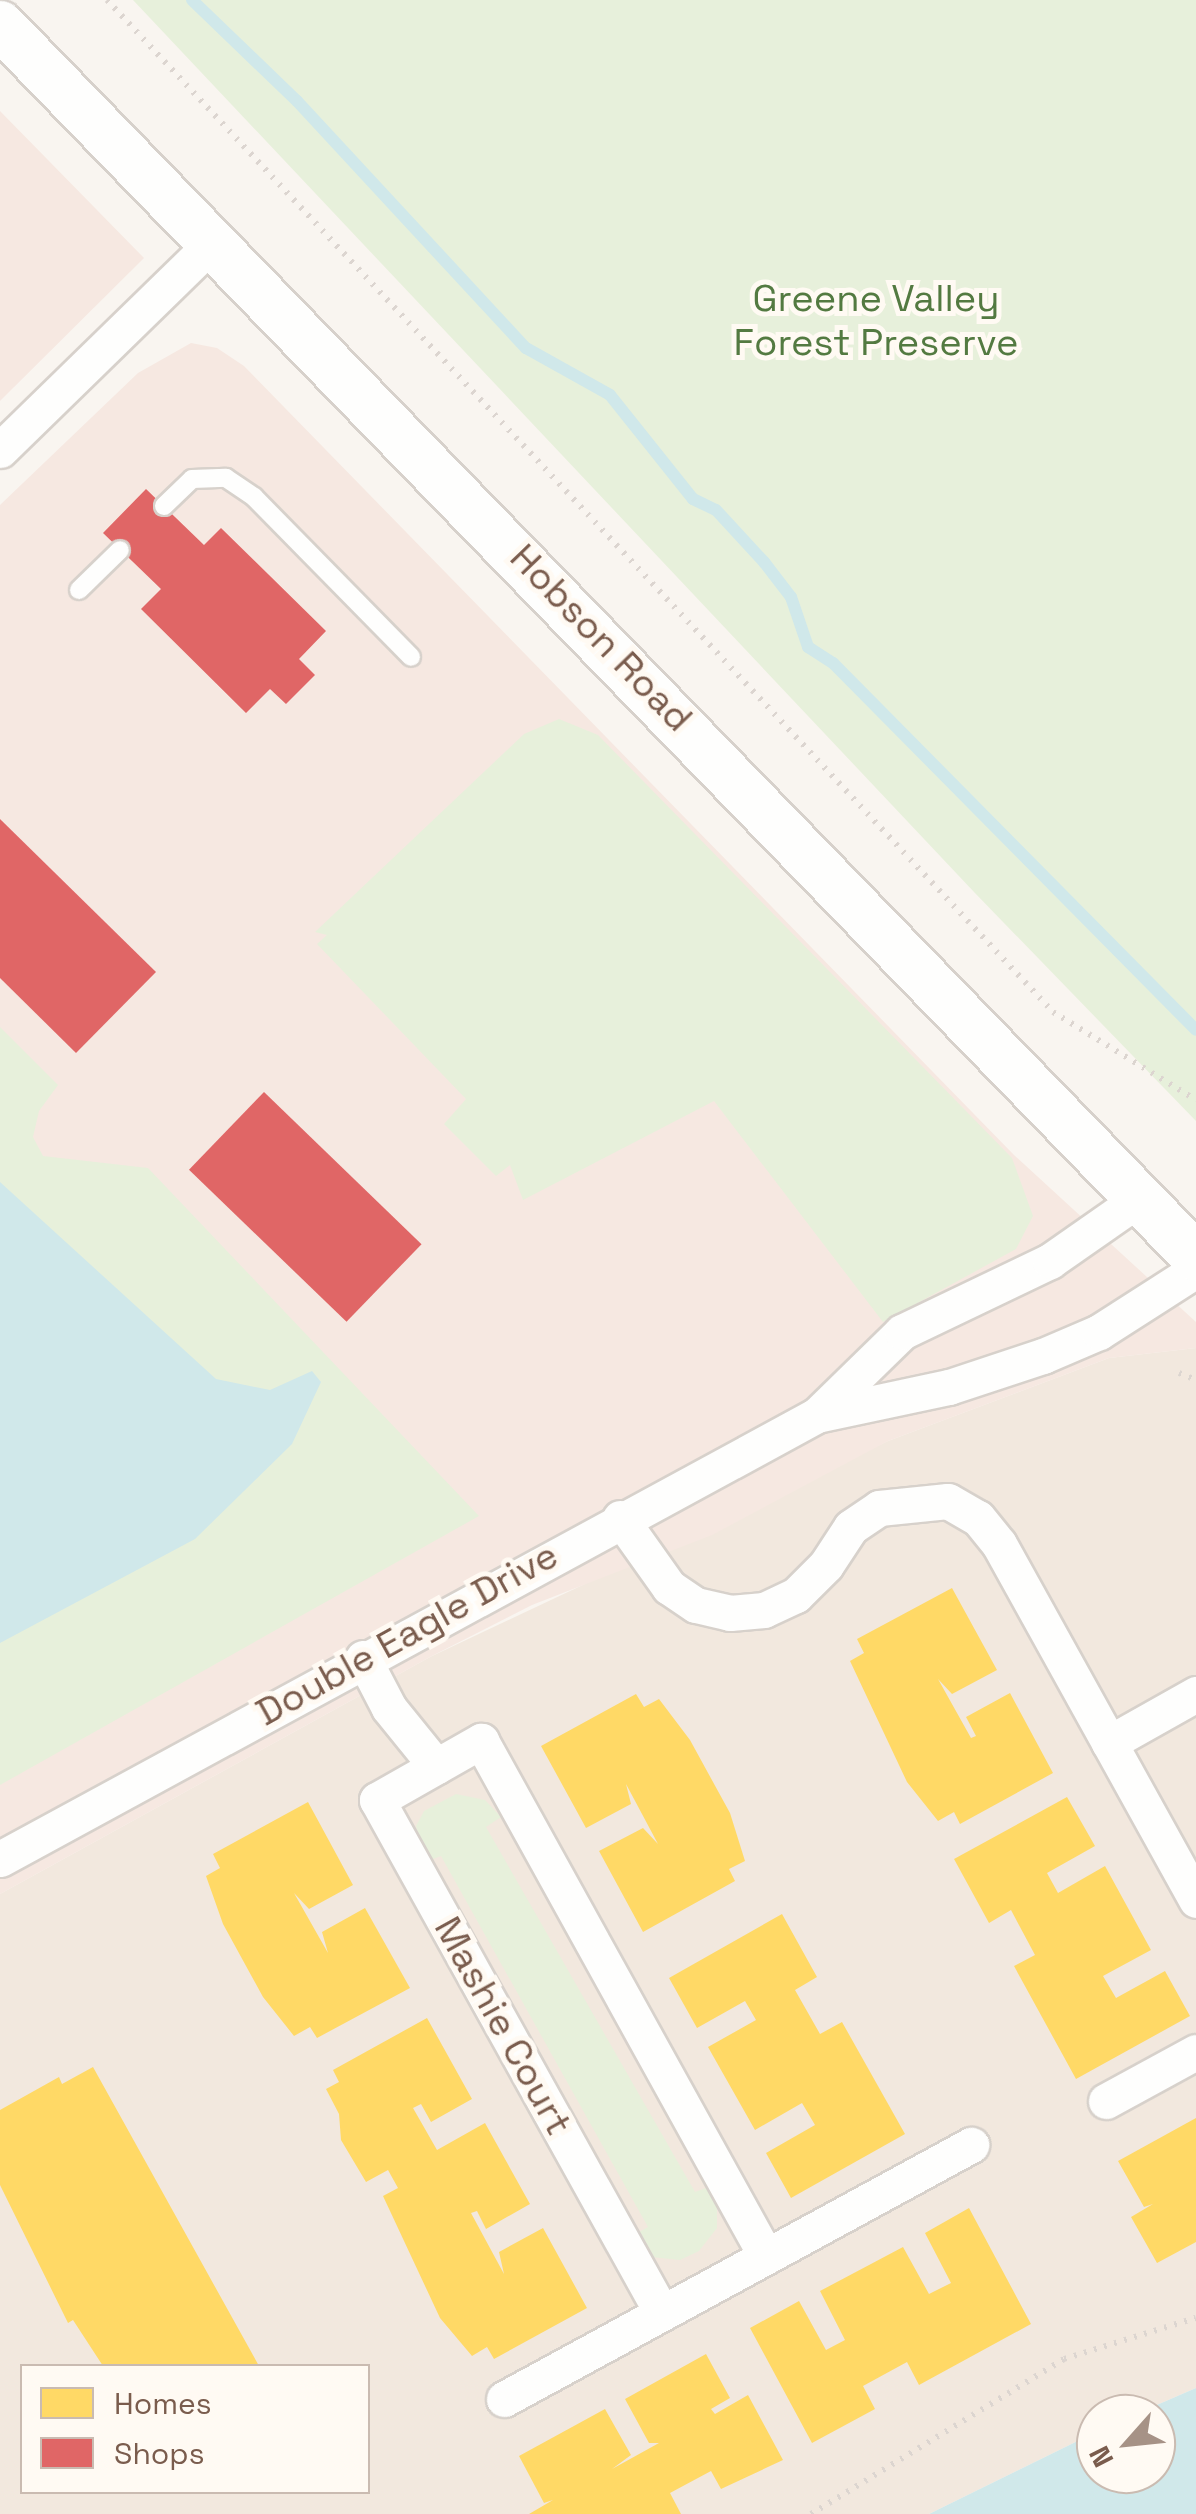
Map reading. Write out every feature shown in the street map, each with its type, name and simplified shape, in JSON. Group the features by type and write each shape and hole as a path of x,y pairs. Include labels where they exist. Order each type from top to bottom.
{"main road":[{"name":"Hobson Road","path":"0,26 214,241 1196,1257"}],"street":[{"path":"0,450 214,241"},
{"name":"Double Eagle Drive","path":"817,1415 902,1332 1050,1262 1139,1199"},
{"name":"Double Eagle Drive","path":"0,1858 620,1518 817,1415 949,1388 1043,1356 1099,1332 1196,1270"},
{"path":"620,1518 669,1587 696,1605 730,1613 764,1610 796,1595 851,1527 879,1508 948,1500 978,1518 999,1544 1196,1900"},
{"path":"363,1658 388,1708 436,1766"},
{"path":"1109,1743 1196,1694"},
{"name":"Mashie Court","path":"662,2313 377,1800 481,1741 766,2256"},
{"path":"1106,2100 1196,2052"},
{"path":"504,2399 970,2145"}],"lane":[{"path":"164,506 192,479 226,478 254,498 411,658"},
{"path":"79,590 120,550"}],"path":[{"path":"108,0 1053,1012 1196,1100"},
{"path":"1179,1373 1196,1380"},
{"path":"812,2514 1064,2360 1196,2318"}],"shaded area":[{"path":"0,111 144,258 0,401"},
{"path":"191,343 217,348 244,366 1014,1155 1196,1322 1196,1348 1109,1358 888,1441 712,1535 532,1605 430,1657 0,1894 0,505 138,373"},
{"path":"1196,1348 1196,2388 1176,2397 1076,2394 1076,2442 929,2514 0,2514 0,1894 430,1657 888,1441 1109,1358"}],"green space":[{"name":"Greene Valley Forest Preserve","path":"133,0 1196,0 1196,1121 974,892"},
{"path":"559,719 598,735 1012,1158 1033,1216 1016,1249 883,1322 714,1101 523,1200 510,1165 496,1176 444,1124 466,1099 317,944 327,935 315,932 524,734"},
{"path":"0,1027 58,1085 39,1111 33,1137 43,1156 148,1168 479,1516 0,1785"},
{"path":"456,1794 485,1800 501,1817 486,1827 695,2192 706,2188 717,2201 717,2228 699,2251 680,2260 651,2257 632,2236 648,2227 441,1856 425,1862 416,1826 424,1811"}],"water":[{"path":"0,1182 216,1379 270,1390 312,1371 321,1382 292,1444 195,1539 0,1643"},
{"path":"1196,2388 1196,2514 929,2514 1076,2442 1076,2494 1176,2494 1176,2397"}],"building: Homes":[{"path":"952,1588 997,1670 952,1694 938,1679 971,1738 976,1736 966,1717 1010,1693 1053,1773 960,1824 954,1812 938,1821 907,1782 850,1661 864,1653 857,1639"},
{"path":"636,1694 644,1707 659,1699 690,1740 730,1813 745,1861 729,1869 735,1881 643,1932 599,1851 643,1828 658,1844 626,1784 631,1804 586,1828 541,1746"},
{"path":"1067,1797 1095,1846 1047,1873 1058,1893 1105,1866 1151,1950 1103,1976 1116,1998 1165,1971 1190,2016 1076,2079 1014,1966 1035,1955 1011,1910 989,1923 954,1859"},
{"path":"308,1802 353,1885 309,1909 294,1893 328,1953 322,1932 365,1908 410,1988 317,2038 310,2027 294,2036 263,1997 223,1924 206,1876 220,1868 213,1854"},
{"path":"782,1914 817,1977 795,1990 820,2034 842,2022 905,2134 791,2198 766,2153 815,2125 802,2103 755,2130 708,2047 756,2020 745,2001 697,2028 669,1978"},
{"path":"427,2018 472,2099 431,2122 421,2104 413,2108 437,2150 485,2123 530,2204 486,2229 477,2211 471,2213 504,2274 499,2252 543,2228 587,2308 494,2359 487,2347 472,2356 440,2318 383,2196 398,2188 388,2170 366,2182 341,2140 339,2114 326,2089 339,2082 333,2070"},
{"path":"93,2067 258,2364 102,2364 73,2320 68,2323 0,2185 0,2110 59,2077 62,2084"},
{"path":"1196,2118 1196,2242 1157,2263 1131,2217 1153,2204 1144,2207 1118,2161"},
{"path":"969,2208 1031,2324 919,2385 907,2362 863,2386 875,2409 812,2443 750,2328 799,2301 826,2350 845,2340 820,2291 903,2247 929,2294 951,2283 925,2233"},
{"path":"706,2354 730,2398 711,2409 715,2414 748,2395 783,2460 721,2489 711,2471 670,2493 681,2514 529,2514 553,2500 544,2503 519,2456 605,2409 631,2455 612,2469 659,2443 649,2443 625,2399"}],"building: Shops":[{"path":"146,489 204,545 221,528 326,631 299,659 315,675 286,704 270,689 246,713 141,609 161,589 103,533"},
{"path":"0,819 156,972 76,1053 0,978"},
{"path":"264,1092 422,1244 347,1322 189,1170"}],"waterway":[{"path":"192,0 297,101 526,348 610,395 693,499 716,510 764,562 791,597 808,647 833,663 1196,1030"}]}
